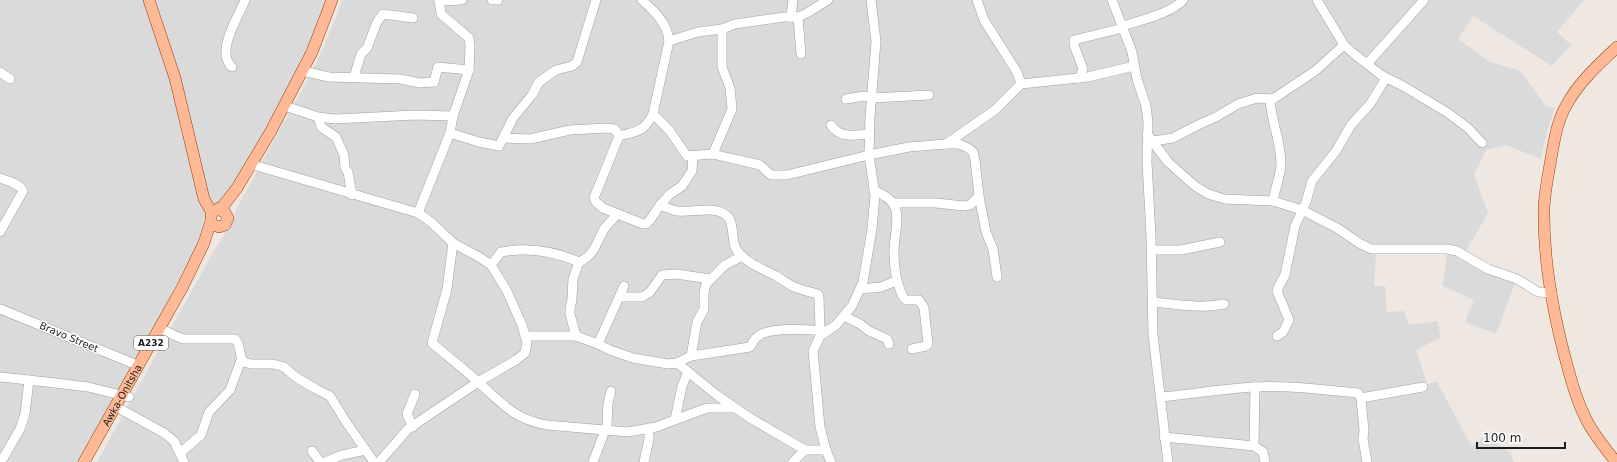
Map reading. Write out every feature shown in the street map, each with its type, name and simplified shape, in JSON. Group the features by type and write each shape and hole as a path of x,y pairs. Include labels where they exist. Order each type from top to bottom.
{"main road":[{"path":"149,0 175,78 204,199 217,215"},
{"name":"A232","path":"217,215 237,188 271,131 312,52 332,0"},
{"name":"A232","path":"217,215 257,166 320,46 338,0"},
{"path":"1616,462 1596,436 1585,418 1576,394 1558,330 1545,237 1544,206 1556,130 1567,104 1592,72 1617,47"},
{"name":"Awka-Onitsha","path":"84,462 125,396 194,277 212,238 223,227 215,227 217,215"},
{"name":"Awka-Onitsha","path":"93,462 122,410 125,396 138,365 162,330 217,215"}],"street":[{"path":"232,67 226,62 226,45 245,0"},
{"path":"418,213 450,133 453,116 469,70 469,38 441,14 439,1 462,0"},
{"path":"492,0 498,0"},
{"path":"450,133 498,146 504,138 513,118 532,95 539,82 556,70 572,66 577,62 596,0"},
{"path":"619,136 640,131 647,125 653,114 669,41 667,30 653,10 642,0"},
{"path":"793,0 801,54"},
{"path":"669,41 698,32 722,29 747,21 795,17 808,13 828,0"},
{"path":"525,336 576,336 633,358 668,364 677,363 691,356 750,347 758,336 767,332 795,329 823,331 836,325 852,306 860,289 872,229 874,191 869,154 876,41 871,0"},
{"path":"976,0 984,20 1017,72 1020,84"},
{"path":"1112,0 1132,52 1137,79 1146,106 1150,138 1148,192 1152,250 1153,335 1168,462"},
{"path":"1079,78 1083,69 1074,45 1074,40 1123,27 1176,6 1183,0"},
{"path":"1317,0 1344,45 1386,78 1448,113 1468,128 1482,143"},
{"path":"1367,64 1424,0"},
{"path":"354,77 361,54 367,48 377,22 383,14 413,18"},
{"path":"713,154 732,109 730,88 722,66 722,29"},
{"path":"1150,138 1173,138 1190,130 1198,124 1216,117 1238,104 1257,98 1270,99 1287,90 1315,71 1344,45"},
{"path":"946,144 995,110 1020,84 1079,78 1134,66"},
{"path":"307,72 329,77 400,79 428,84 434,82 438,67 469,70"},
{"path":"0,72 10,79"},
{"path":"1277,336 1283,332 1289,320 1277,291 1285,275 1295,226 1306,202 1312,181 1336,151 1351,125 1370,104 1386,78"},
{"path":"846,99 864,96 872,98 929,95"},
{"path":"1270,99 1270,110 1280,150 1281,166 1273,201"},
{"path":"288,107 318,117 335,119 415,115 453,116"},
{"path":"653,114 668,130 685,154 693,156 713,154 760,164 768,173 776,176 786,175 869,154 909,147 946,144 964,146 973,152 978,196 986,232 992,243 997,277"},
{"path":"318,117 321,127 336,138 344,155 345,168 348,172 352,195"},
{"path":"831,125 835,131 841,135 870,134"},
{"path":"504,138 530,139 570,130 607,128 615,129 619,136"},
{"path":"619,136 594,198 596,202 604,208 646,224 670,194 682,186 692,171 693,156"},
{"path":"1150,138 1168,162 1195,186 1208,194 1225,199 1273,201 1302,210 1337,228 1359,243 1371,249 1447,249 1457,252 1488,269 1517,279 1538,292 1552,293"},
{"path":"257,166 352,195 418,213 453,243 479,257 490,265 507,291 525,336 527,343 525,353 516,360 478,382 408,429 379,462"},
{"path":"0,178 17,184 21,187 22,191 0,232"},
{"path":"874,191 888,197 894,203 897,214 894,250 896,281 904,299 920,300 924,308 928,344 926,346 912,349"},
{"path":"894,203 936,203 964,206 970,205 978,196"},
{"path":"660,205 677,211 713,211 726,215 730,219 736,249 742,256 752,264 778,277 788,284 796,288 818,294 823,331 817,341 812,358 820,422 826,450 831,462"},
{"path":"576,336 570,314 574,272 579,262 586,259 596,247 605,228 617,214"},
{"path":"1152,250 1181,250 1220,242"},
{"path":"453,243 448,289 432,343 505,407 535,423 628,432 649,428 707,408 735,408"},
{"path":"490,265 501,252 518,250 537,250 567,257 579,262"},
{"path":"691,356 697,322 704,308 704,292 706,284 725,265 742,256"},
{"path":"620,297 642,297 650,292 662,274 676,274 710,279"},
{"path":"860,289 881,287 896,281"},
{"path":"598,344 624,286"},
{"path":"1153,302 1211,307 1224,304"},
{"name":"Bravo Street","path":"0,309 138,365"},
{"path":"844,316 860,324 869,331 887,339 890,344"},
{"path":"122,410 164,433 174,441 182,458 200,435 210,412 230,390 241,360 238,343 235,339 184,339 162,330"},
{"path":"241,360 247,364 273,364 284,367 297,378 330,396 374,462"},
{"path":"677,363 701,384 735,408 804,450 826,450"},
{"path":"675,420 682,386 688,372"},
{"path":"0,378 88,387 125,396"},
{"path":"1,462 20,429 25,414 29,380"},
{"path":"1160,397 1199,394 1214,390 1255,387 1291,387 1358,393 1361,398 1364,431 1363,439 1367,462"},
{"path":"1254,446 1255,387"},
{"path":"1361,398 1423,387"},
{"path":"593,462 606,431 608,403 611,391"},
{"path":"413,427 407,414 415,394"},
{"path":"644,462 649,440 649,428"},
{"path":"1164,437 1254,446 1263,452 1265,462"},
{"path":"325,462 342,455 366,450"},
{"path":"793,462 804,450"},
{"path":"312,451 320,462"}],"shaded area":[{"path":"0,0 328,0 315,37 249,163 222,200 207,212 199,240 81,462 0,462"},
{"path":"342,0 1584,0 1557,32 1571,45 1552,66 1473,16 1458,39 1490,62 1521,71 1546,107 1555,108 1546,135 1541,159 1506,145 1486,150 1474,175 1488,213 1466,251 1486,264 1518,275 1496,334 1465,322 1474,300 1443,286 1447,254 1376,254 1374,286 1385,286 1387,312 1404,311 1409,325 1437,321 1441,337 1416,350 1427,384 1437,382 1472,447 1486,436 1510,453 1514,462 97,462 213,252 224,235 239,204 316,64"}]}
